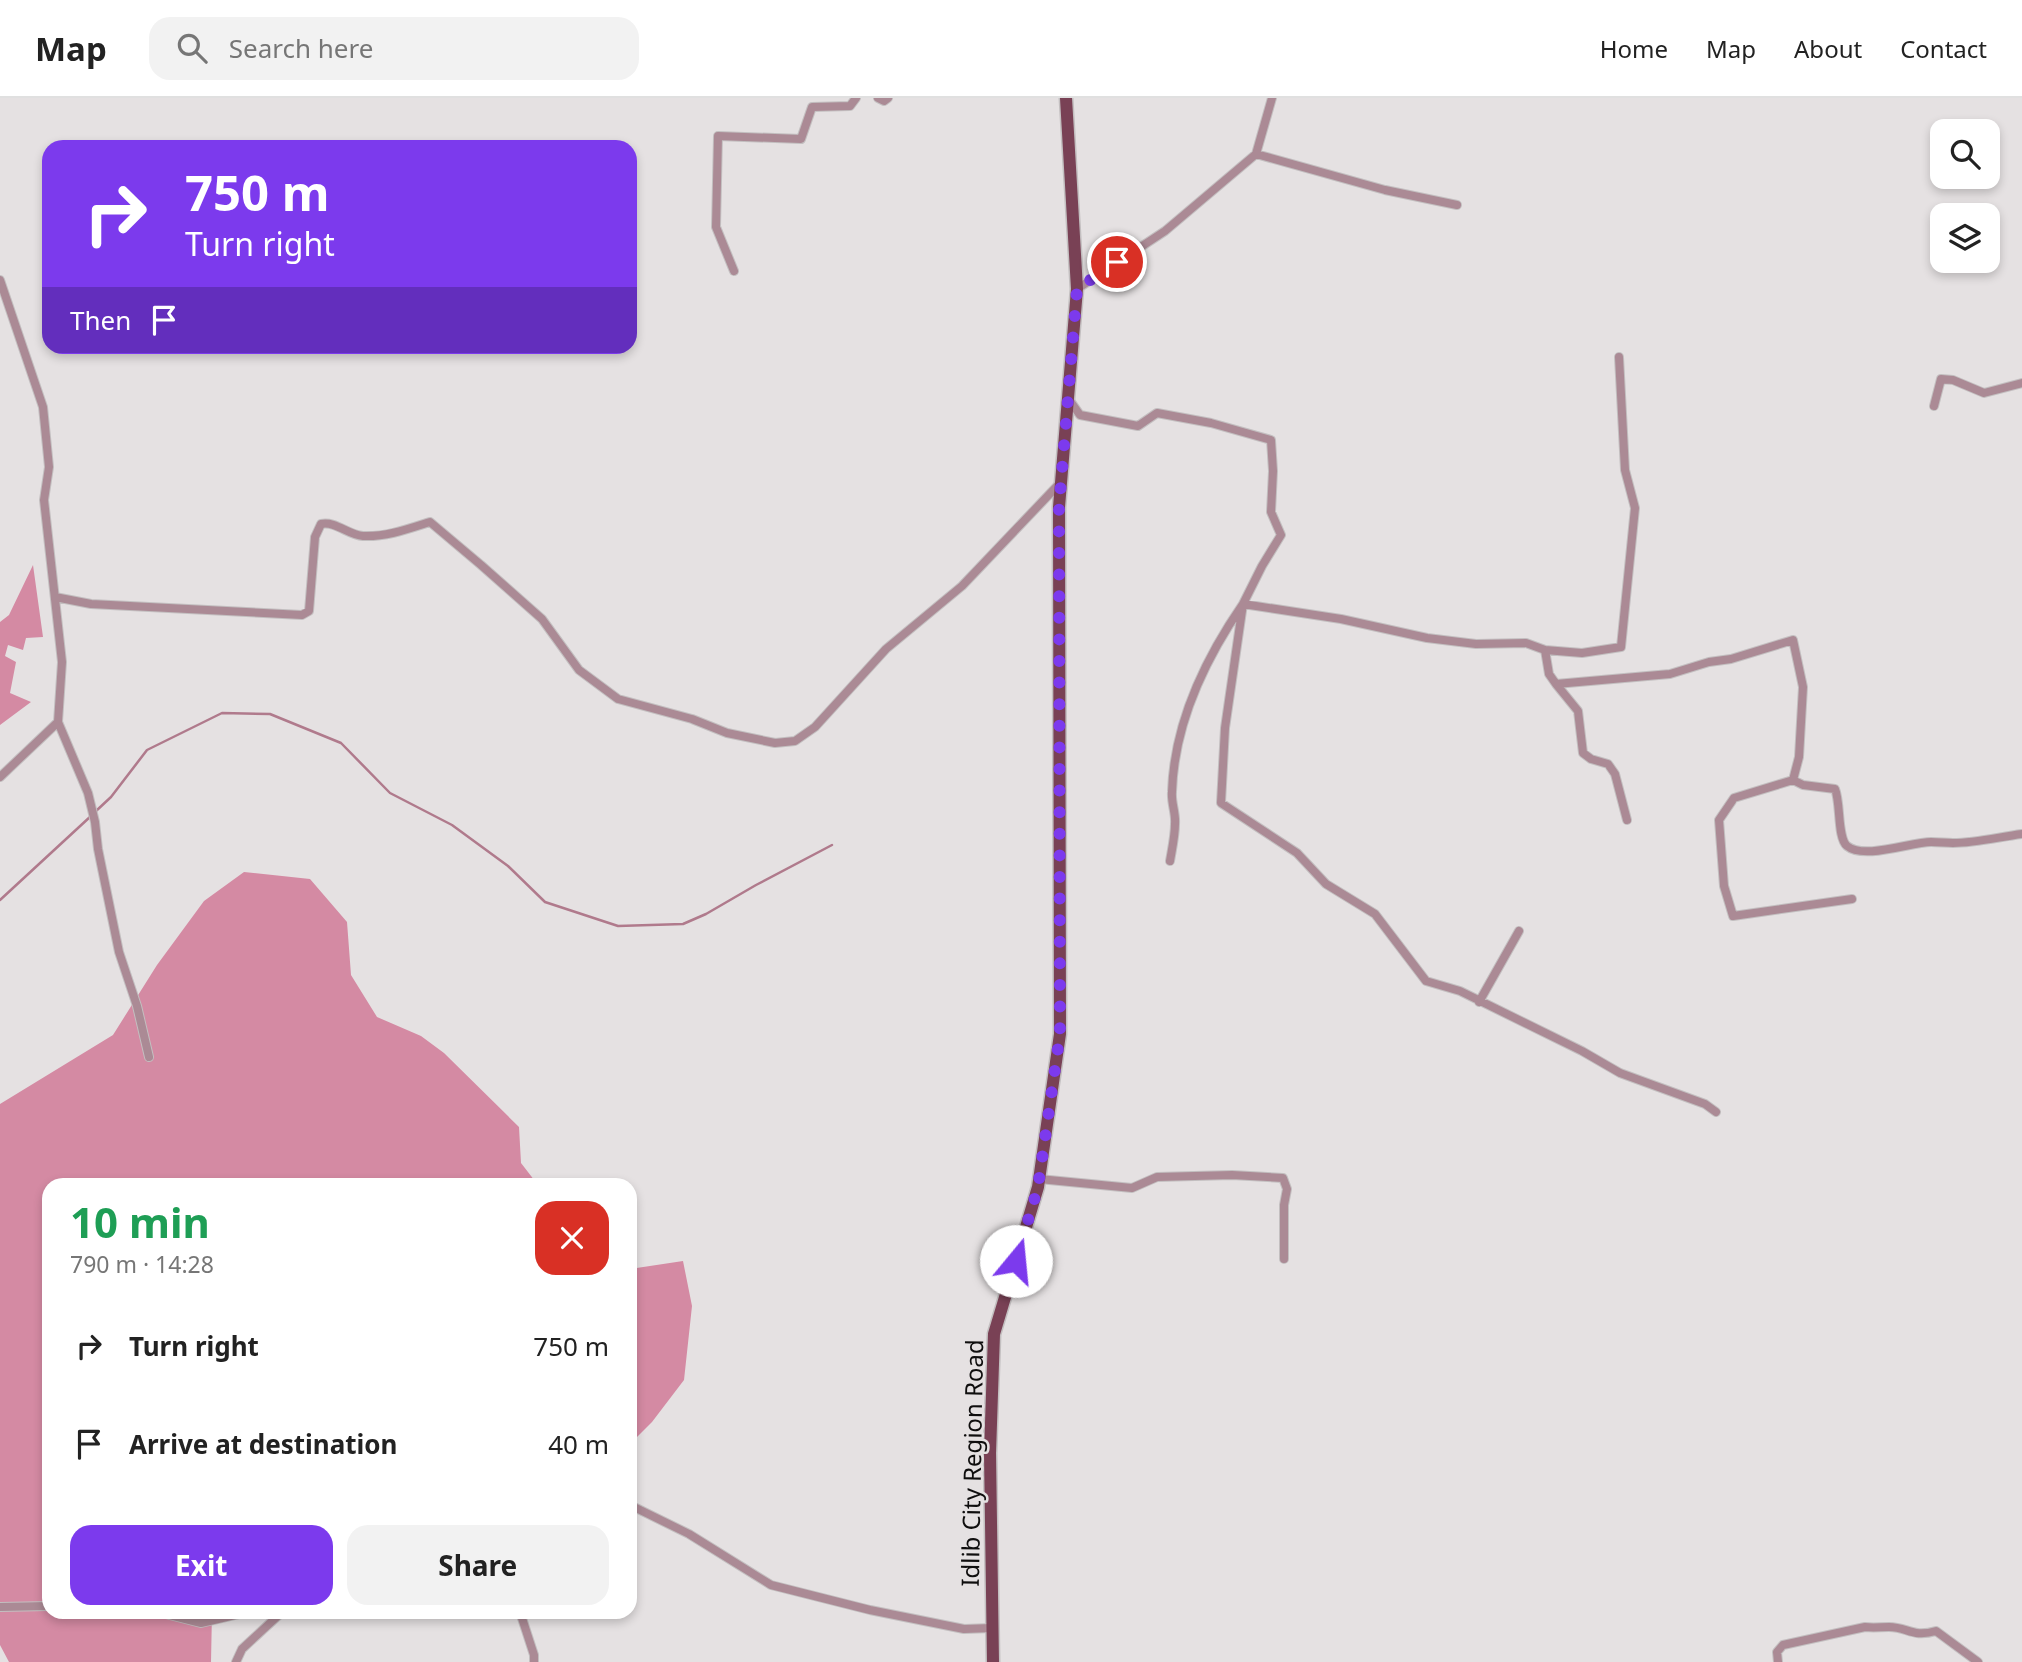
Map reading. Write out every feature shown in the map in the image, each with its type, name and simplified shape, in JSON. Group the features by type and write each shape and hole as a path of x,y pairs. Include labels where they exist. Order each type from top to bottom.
{"main road":[{"name":"Idlib City Region Road","path":"993,1662 990,1454 994,1334 1039,1179 1060,1034 1059,507 1077,289 1066,98"}],"street":[{"path":"734,271 716,227 718,136 801,139 812,107 850,106 856,98"},
{"path":"878,98 884,101 888,98"},
{"path":"1077,289 1165,231 1256,154 1272,98"},
{"path":"1256,154 1385,190 1457,205"},
{"path":"0,280 43,407 49,467 44,500 62,662 58,722 88,793 96,822 120,951 149,1057"},
{"path":"1243,604 1341,619 1427,638 1476,644 1526,643 1545,650 1582,653 1620,648 1635,508 1625,470 1619,357"},
{"path":"1934,406 1941,379 1953,380 1984,393 2022,383"},
{"path":"1068,398 1080,415 1138,426 1157,413 1211,422 1271,440 1271,512 1281,535 1243,604 1218,640 1194,693 1176,753 1172,794 1176,823 1170,861"},
{"path":"55,597 91,604 302,615 309,611 315,537 321,524 329,522 361,536 396,533 430,523 542,619 579,670 618,699 692,719 727,733 775,743 795,741 815,727 886,649 962,586 1061,482"},
{"path":"1243,604 1225,728 1222,803 1297,853 1325,884 1375,915 1426,981 1460,991 1582,1051 1620,1073 1705,1104 1716,1112"},
{"path":"1556,684 1670,674 1793,640 1803,687 1799,757 1793,780"},
{"path":"1545,650 1549,674 1578,711 1583,753 1591,760 1608,764 1615,774 1627,820"},
{"path":"0,777 58,722"},
{"path":"1853,899 1733,916 1724,886 1719,820 1734,798 1793,780 1803,785 1835,789 1839,798 1843,840 1847,846 1856,850 1930,842 1954,843 2022,834"},
{"path":"1479,1002 1519,930"},
{"path":"1039,1179 1132,1188 1157,1177 1232,1175 1283,1178 1287,1189 1284,1205 1284,1259"},
{"path":"637,1508 689,1534 771,1584 870,1610 964,1629 992,1628"},
{"path":"0,1607 42,1606"},
{"path":"185,1619 201,1623 218,1619"},
{"path":"236,1662 242,1649 274,1619"},
{"path":"522,1619 534,1662"},
{"path":"1778,1662 1776,1652 1783,1646 1865,1627 1878,1629 1892,1626 1923,1635 1936,1631 1978,1662"}],"shaded area":[{"path":"33,565 43,637 26,638 23,650 8,645 5,656 16,662 10,693 31,702 0,725 0,622 9,615"},
{"path":"244,872 310,879 347,922 351,975 377,1017 421,1036 444,1053 519,1127 521,1163 533,1178 42,1178 42,1619 212,1619 211,1662 9,1662 0,1645 0,1104 113,1035 157,965 204,901"},
{"path":"683,1261 692,1306 684,1380 637,1437 637,1268"}],"waterway":[{"path":"96,811 111,797 147,750 222,713 270,714 341,743 390,793 452,825 508,866 545,902 618,926 683,924 832,845"},
{"path":"0,900 91,816"}],"route":[{"path":"1016,1261 1038,1187 1060,1034 1059,507 1077,289 1117,262"}]}
